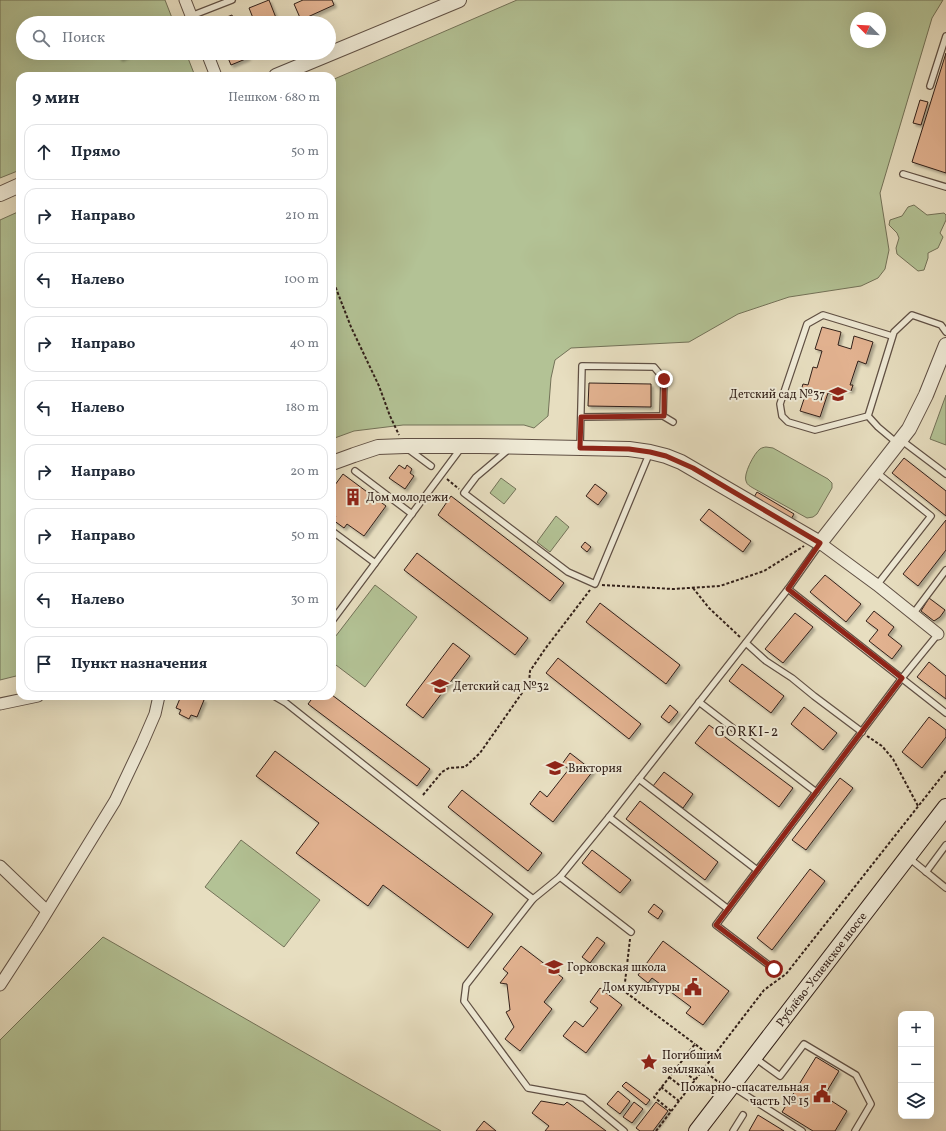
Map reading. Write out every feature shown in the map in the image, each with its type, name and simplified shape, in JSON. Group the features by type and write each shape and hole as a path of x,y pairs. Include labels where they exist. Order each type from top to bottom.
{"main road":[{"name":"Рублёво-Успенское шоссе","path":"697,1131 726,1084 754,1056 946,807"}],"street":[{"path":"185,0 191,16"},
{"path":"336,51 459,0"},
{"path":"210,60 214,72"},
{"path":"286,72 315,60"},
{"path":"0,194 16,187"},
{"path":"815,541 876,472 909,429 918,412 946,345"},
{"path":"336,462 378,447 405,446 629,449 666,456 693,468 815,541 877,585 938,634"},
{"path":"0,704 19,700"},
{"path":"0,985 115,801 155,714 158,700"},
{"path":"0,866 47,911"}],"lane":[{"path":"201,16 232,0"},
{"path":"930,86 946,36"},
{"path":"903,174 946,187"},
{"path":"868,416 815,430 788,422 782,416 780,404 807,324 823,315 892,336"},
{"path":"868,416 894,332 912,315 940,325 946,332"},
{"path":"580,448 582,366 654,367 664,379 664,416"},
{"path":"581,417 664,416 673,422"},
{"path":"868,416 878,427 946,474"},
{"path":"405,446 431,466"},
{"path":"336,616 463,446"},
{"path":"512,447 476,477 464,492 568,572 595,584 650,452"},
{"path":"355,471 412,514"},
{"path":"876,472 931,516 877,585"},
{"path":"336,534 375,563"},
{"path":"624,1131 584,1098 528,1088 464,1001 466,985 533,899 560,877 639,779 788,589 815,541"},
{"path":"913,614 946,570"},
{"path":"788,589 946,713"},
{"path":"774,969 716,925 902,678 938,634"},
{"path":"746,642 766,661 792,678 862,732"},
{"path":"281,700 533,899"},
{"path":"699,702 816,792"},
{"path":"639,779 757,870"},
{"path":"609,817 728,909"},
{"path":"926,872 946,845"},
{"path":"908,857 946,888"},
{"path":"560,877 631,932"},
{"path":"754,1056 780,1076 804,1044 856,1075 871,1104 855,1131"},
{"path":"726,1084 802,1131"},
{"path":"733,1131 742,1115"}],"path":[{"path":"336,286 351,327 379,386 390,416 405,446"},
{"path":"423,795 442,772 449,768 465,767 480,753 529,683 530,671 595,584 673,589 720,586 764,571 807,544 815,541"},
{"path":"693,588 710,608 746,642"},
{"path":"862,732 882,746 893,759 918,806"},
{"path":"656,1131 764,990 786,974 946,771"},
{"path":"631,932 624,991 713,1058"},
{"path":"671,1111 654,1097 695,1044"},
{"path":"677,1067 695,1080"},
{"path":"703,1070 718,1081 726,1084"},
{"path":"669,1077 687,1091"},
{"path":"662,1087 679,1101"}],"green space":[{"path":"0,0 165,0 171,16 16,16 16,60 189,60 193,72 16,72 16,172 0,178"},
{"path":"517,0 943,0 932,18 880,193 889,250 885,269 878,278 861,286 789,297 738,314 689,342 571,348 555,360 551,378 548,416 534,428 524,425 403,425 354,431 336,438 336,78"},
{"path":"914,205 927,215 944,213 946,215 946,220 940,233 943,237 938,248 928,253 924,270 918,271 897,254 896,248 899,238 897,233 889,225 890,220 902,216 908,207"},
{"path":"16,213 16,676 0,680 0,220"},
{"path":"946,395 946,445 930,439"},
{"path":"766,447 773,448 828,479 832,483 832,488 817,514 813,517 807,518 747,484 745,478 752,459 760,449"},
{"path":"501,478 516,489 504,504 490,493"},
{"path":"556,516 569,527 550,552 537,542"},
{"path":"375,585 417,617 365,687 336,665 336,636"},
{"path":"241,840 320,900 284,947 205,887"},
{"path":"103,937 441,1131 0,1131 0,1040"}],"building":[{"path":"269,0 275,16 252,16 249,8"},
{"path":"303,0 332,0 334,5 310,16 299,16 294,4"},
{"path":"946,53 946,173 912,162"},
{"path":"229,60 243,60 231,65"},
{"path":"920,100 928,102 921,125 913,123"},
{"path":"822,327 841,332 838,345 851,349 854,336 873,342 866,364 858,361 850,385 853,385 851,391 840,388 838,396 828,393 820,417 800,411 805,396 800,394 803,384 808,385 813,367 817,368 822,351 815,349"},
{"path":"589,383 651,384 651,407 588,406"},
{"path":"904,458 946,491 946,516 892,473"},
{"path":"399,465 405,469 407,465 412,469 410,473 414,476 405,489 389,478"},
{"name":"Дом молодежи","path":"343,474 386,506 364,536 347,524 344,528 336,522 336,484"},
{"path":"595,484 607,493 598,505 586,496"},
{"path":"757,492 794,514 790,521 753,499"},
{"path":"451,496 564,583 550,601 438,515"},
{"path":"709,509 751,541 743,552 700,520"},
{"path":"946,520 946,550 918,586 903,574"},
{"path":"585,542 591,547 587,552 581,547"},
{"path":"417,553 528,638 515,655 404,570"},
{"path":"825,575 861,604 846,622 810,592"},
{"path":"929,598 945,610 940,617 934,621 921,611"},
{"path":"600,603 680,665 666,684 586,622"},
{"path":"874,611 894,627 888,635 902,646 892,659 869,641 878,630 866,621"},
{"path":"795,613 813,627 783,663 765,649"},
{"path":"453,643 470,656 423,718 406,705"},
{"path":"558,658 641,724 629,739 546,673"},
{"path":"929,662 946,676 946,699 917,677"},
{"path":"742,664 784,696 771,713 729,681"},
{"path":"336,698 430,769 417,786 308,704 311,700 336,700"},
{"path":"179,700 204,700 197,717 191,715 189,719 179,714 181,710 176,708"},
{"path":"670,705 678,712 669,723 661,717"},
{"path":"804,707 837,733 823,750 791,724"},
{"path":"929,717 946,730 946,737 922,768 902,752"},
{"path":"709,725 793,788 779,807 695,743"},
{"path":"275,751 493,914 468,948 383,885 368,906 296,853 319,823 256,776"},
{"path":"570,753 593,771 553,822 530,804 540,791 547,797 569,769 562,764"},
{"path":"664,772 693,794 683,808 653,786"},
{"path":"840,778 853,788 806,850 792,840"},
{"path":"462,790 542,853 528,871 448,807"},
{"path":"640,801 718,862 705,880 626,819"},
{"path":"592,850 631,880 620,893 582,863"},
{"path":"810,869 825,881 772,950 757,938"},
{"path":"654,904 663,911 658,919 648,912"},
{"path":"597,937 605,943 590,963 582,957"},
{"name":"Дом культуры","path":"663,941 729,991 703,1025 686,1013 691,1007 652,978 648,983 638,975"},
{"path":"521,946 563,978 544,1002 552,1009 520,1051 505,1039 514,1027 506,1012 510,1010 507,984 500,983 508,973 503,969"},
{"path":"600,988 622,1005 586,1053 563,1036 575,1021 583,1027 598,1008 590,1002"},
{"path":"816,1057 839,1071 824,1096 847,1111 835,1131 813,1131 782,1112"},
{"path":"626,1082 650,1100 646,1105 622,1086"},
{"path":"618,1091 630,1101 620,1114 607,1104"},
{"path":"541,1101 564,1105 567,1102 606,1131 545,1131 549,1126 532,1113"},
{"path":"634,1102 643,1109 632,1123 623,1117"},
{"path":"656,1102 668,1111 653,1131 640,1131 636,1128"},
{"path":"758,1115 784,1131 749,1131"},
{"path":"484,1121 496,1131 476,1131"}],"place":[{"name":"Детский сад №37","path":"838,394"},
{"name":"Дом молодежи","path":"353,497"},
{"name":"Детский сад №32","path":"440,686"},
{"name":"Виктория","path":"555,768"},
{"name":"Горковская школа","path":"554,967"},
{"name":"Дом культуры","path":"693,987"},
{"name":"Погибшим землякам","path":"649,1062"},
{"name":"Пожарно-спасательная часть № 15","path":"822,1094"}],"district":[{"name":"GORKI-2","path":"747,731"}],"route":[{"path":"664,379 664,416 581,417 580,448 629,449 666,456 693,468 820,543 788,589 902,678 716,925 774,969"}]}
